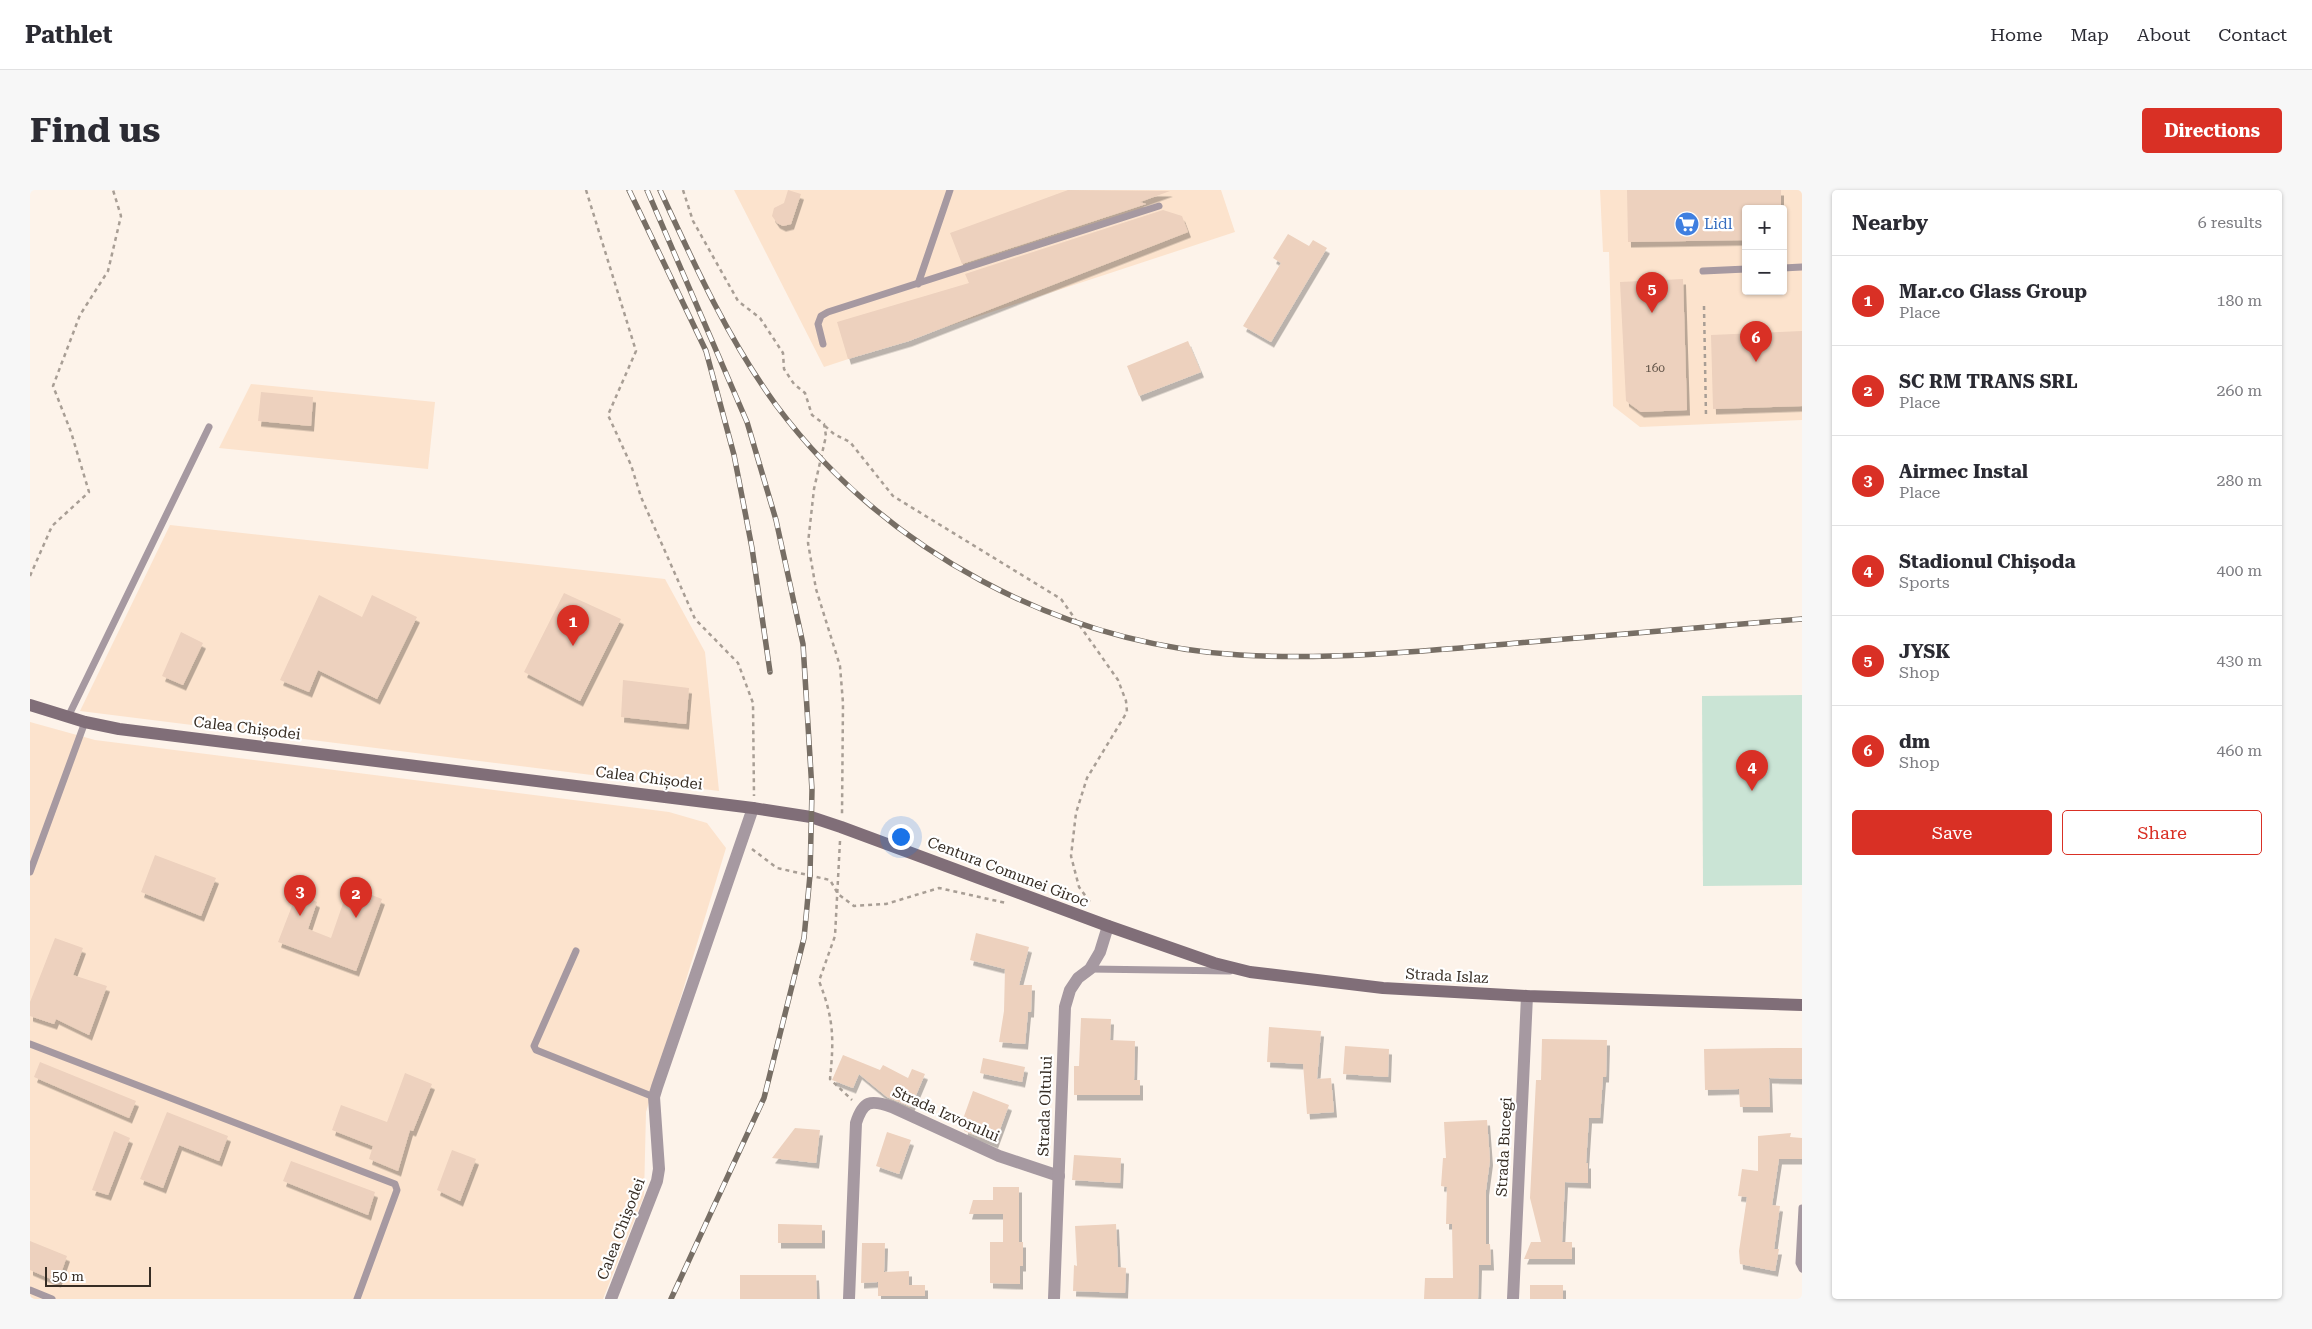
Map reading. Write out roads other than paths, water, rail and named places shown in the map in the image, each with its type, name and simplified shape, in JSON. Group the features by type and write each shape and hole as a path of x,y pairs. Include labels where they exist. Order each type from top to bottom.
{"main road":[{"name":"Calea Chișodei","path":"30,705 85,722 119,729 753,808"},
{"name":"Centura Comunei Giroc","path":"753,808 811,817 1108,926 1214,963 1250,972"},
{"name":"Strada Islaz","path":"1250,972 1383,988 1527,996 1802,1005"}],"street":[{"name":"Calea Chișodei","path":"611,1299 657,1182 659,1169 654,1097 743,842 753,808"},
{"name":"Strada Oltului","path":"1054,1299 1065,1006 1070,990 1078,978 1090,969 1100,952 1108,926"},
{"name":"Strada Bucegi","path":"1513,1299 1527,996"},
{"name":"Strada Izvorului","path":"849,1299 856,1123 861,1108 869,1102 880,1102 999,1156 1059,1176"}],"lane":[{"path":"918,284 950,190"},
{"path":"823,344 818,324 821,316 828,312 1158,206"},
{"path":"1787,268 1802,267"},
{"path":"1703,271 1742,269"},
{"path":"68,717 209,427"},
{"path":"30,872 85,722"},
{"path":"576,951 534,1041 536,1050 654,1097"},
{"name":"Strada Islaz","path":"1090,969 1250,972"},
{"path":"30,1044 396,1184 397,1190 357,1299"},
{"path":"1802,1208 1799,1263 1802,1269"},
{"path":"30,1290 52,1299"}],"railway":[{"path":"629,190 706,351 734,455 752,548 770,672"},
{"path":"647,190 747,422 776,520 803,644 812,790 810,875 804,938 764,1098 671,1299"},
{"path":"660,190 699,273 742,354 776,405 820,457 869,504 923,545 981,580 1042,609 1106,632 1173,647 1240,655 1275,656 1344,656 1414,652 1802,619"}],"place":[{"name":"Lidl","path":"1687,224"},
{"name":"JYSK","path":"1652,313"},
{"name":"dm","path":"1756,362"},
{"name":"Mar.co Glass Group","path":"573,646"},
{"name":"Stadionul Chișoda","path":"1752,791"},
{"name":"Airmec Instal","path":"300,916"},
{"name":"SC RM TRANS SRL","path":"356,918"}]}
